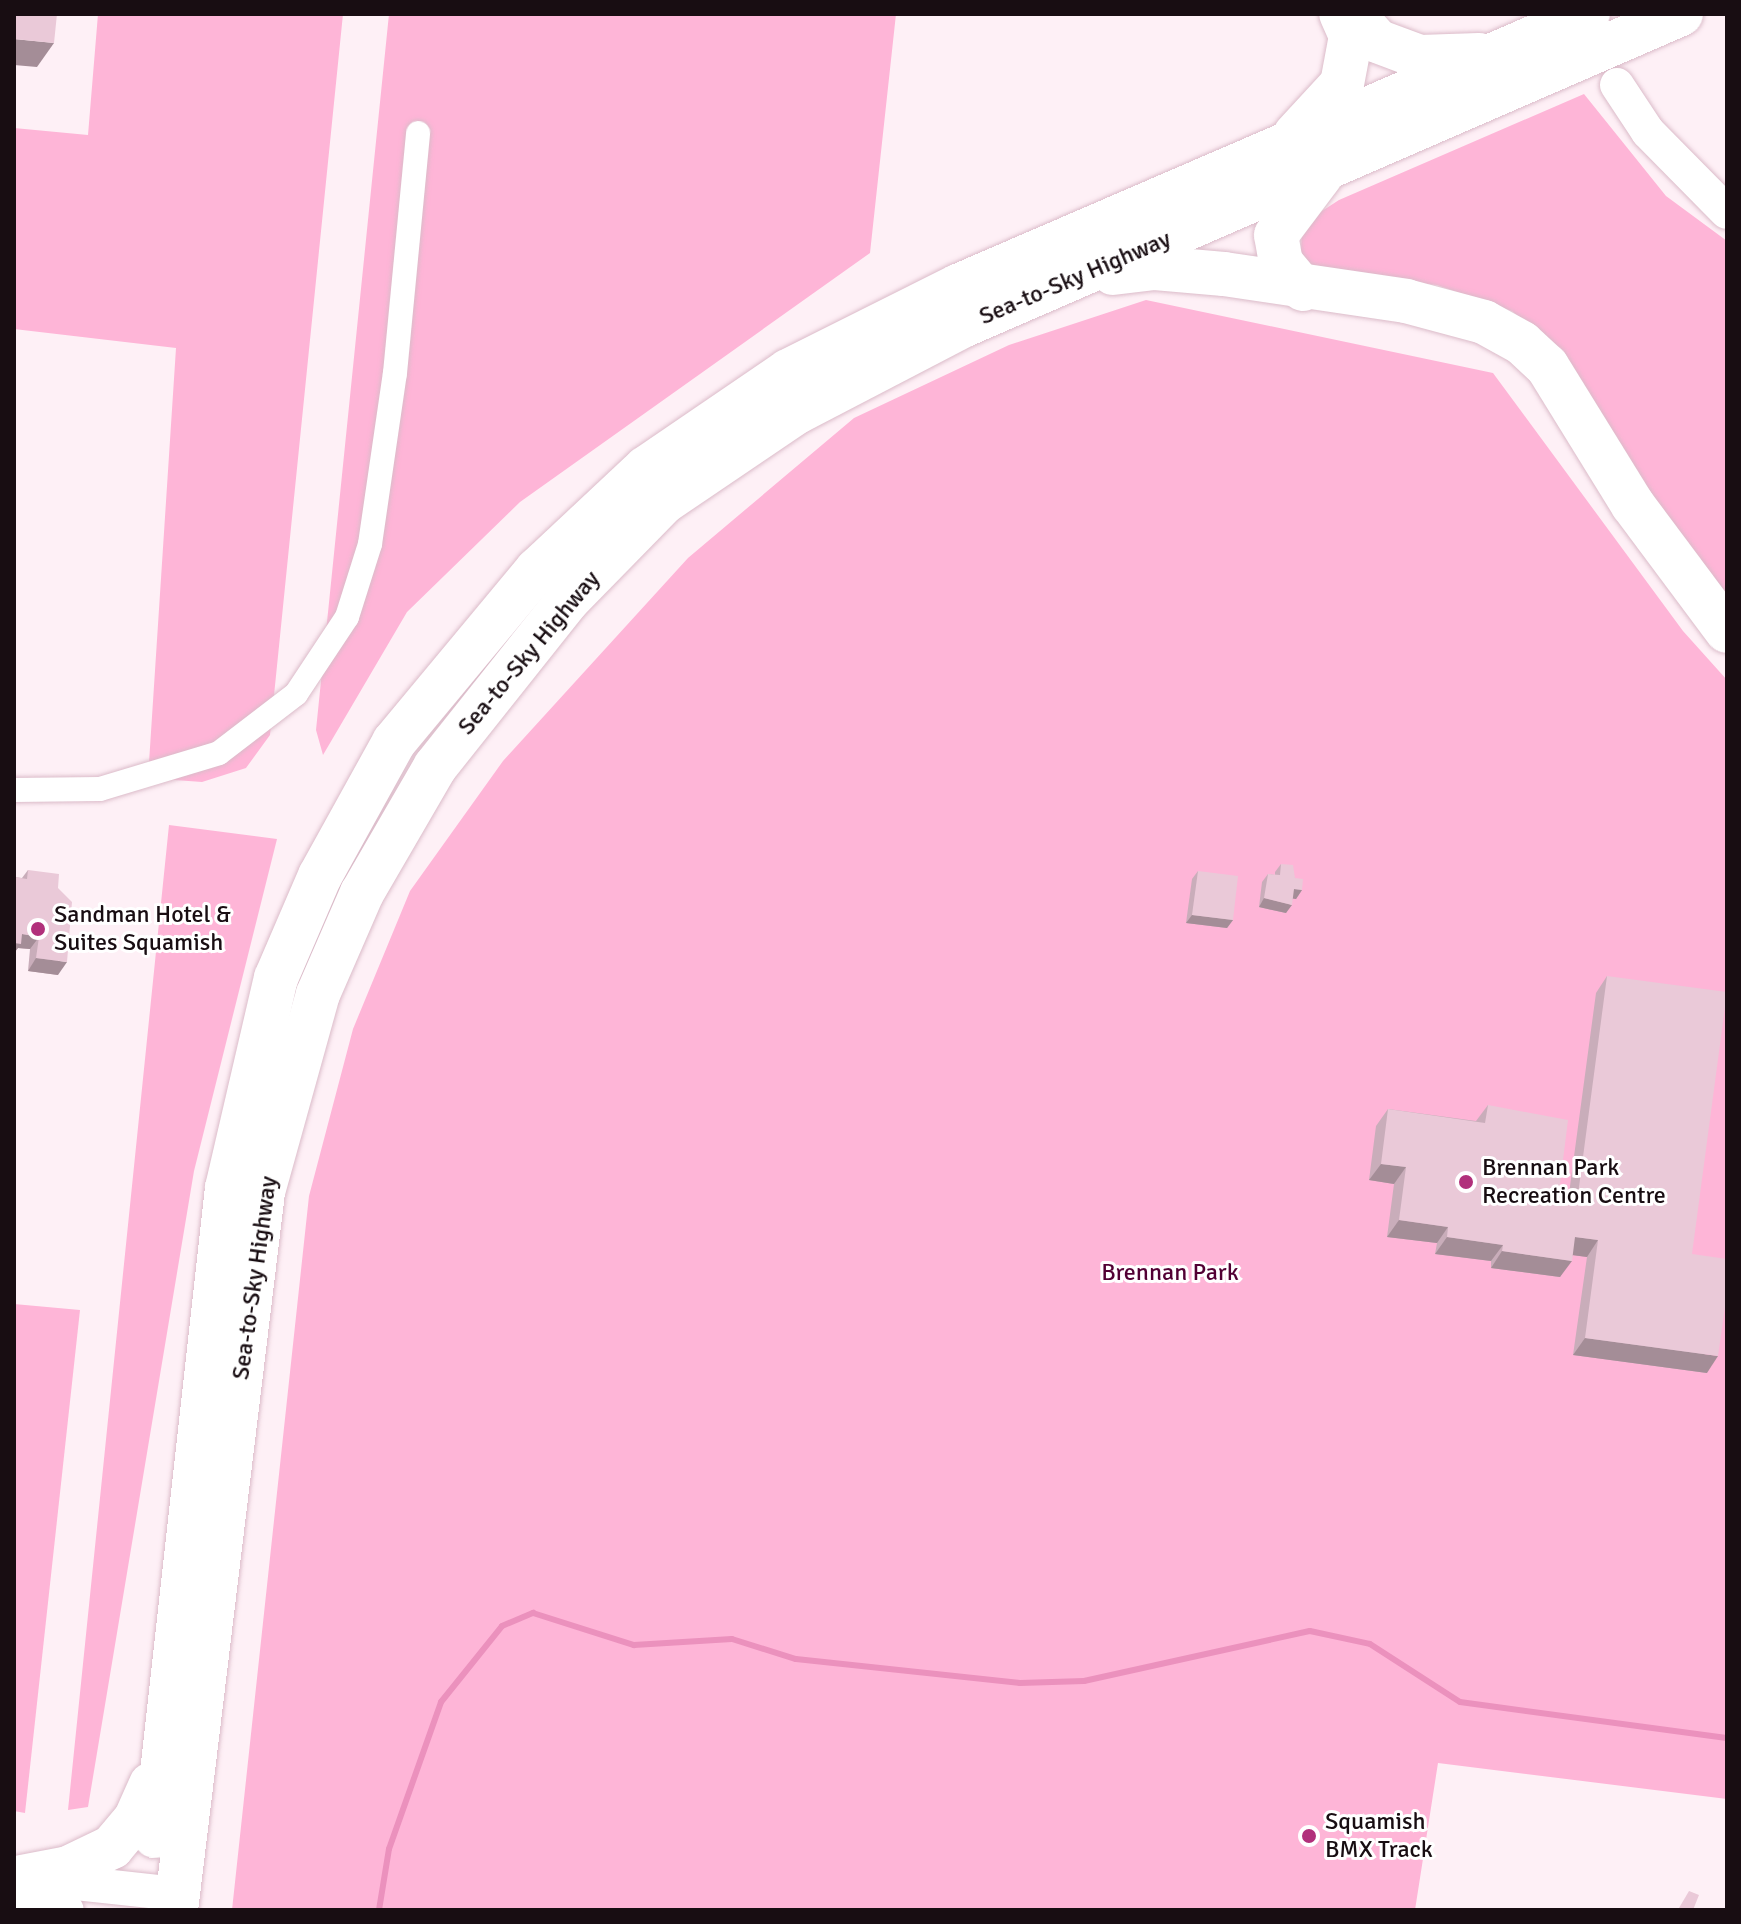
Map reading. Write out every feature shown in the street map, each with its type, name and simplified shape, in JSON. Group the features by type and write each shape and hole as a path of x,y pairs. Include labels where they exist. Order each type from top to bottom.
{"highway":[{"path":"1283,148 1342,84 1351,36 1341,14"},
{"path":"1353,14 1377,41 1420,57 1497,55"},
{"name":"Sea-to-Sky Highway","path":"165,1740 227,1188 276,978 320,876 394,742 537,570 624,488 788,371 958,286 1588,14"},
{"name":"Sea-to-Sky Highway","path":"162,1901 263,1192 318,994 362,893 435,767 567,601 664,502 797,412 960,327 1079,278 1681,14"},
{"path":"1303,289 1281,263 1276,235 1298,200 1328,168"},
{"path":"1079,278 1155,268 1303,289 1451,311 1522,343 1547,366 1633,505 1727,631"},
{"path":"19,1894 112,1847 136,1818 165,1740"},
{"path":"162,1901 165,1740"}],"street":[{"path":"1617,85 1656,142 1727,212"},
{"path":"14,790 100,789 219,753 296,694 347,617 370,544 377,497 395,373 418,133"},
{"path":"19,1894 162,1901"},
{"path":"19,1894 67,1910"}],"green space":[{"path":"98,14 343,14 270,735 246,768 202,782 148,778 176,348 14,329 14,128 88,135"},
{"path":"389,14 896,14 870,253 520,502 407,612 323,755 316,730"},
{"path":"1584,94 1666,196 1727,241 1727,601 1711,586 1545,339 1512,311 1437,285 1314,272 1301,252 1302,224 1339,200"},
{"name":"Brennan Park","path":"1146,300 1493,373 1683,631 1727,680 1727,1799 1438,1763 1415,1910 232,1910 309,1196 353,1029 410,891 503,761 688,558 854,418 1009,345"},
{"path":"169,825 277,839 194,1171 88,1807 68,1810"},
{"path":"14,1304 80,1310 25,1813 14,1811"}],"building":[{"path":"14,14 57,14 54,43 14,39"},
{"path":"1281,864 1293,865 1295,878 1303,879 1302,890 1294,889 1292,905 1264,898 1268,874 1280,875"},
{"name":"Sandman Hotel & Suites Squamish","path":"28,870 59,874 58,888 72,902 67,962 36,958 39,937 22,934 21,944 14,943 14,877 27,879"},
{"path":"1198,871 1238,876 1233,920 1192,915"},
{"name":"Brennan Park Recreation Centre","path":"1607,976 1727,992 1692,1254 1727,1259 1727,1293 1718,1356 1585,1338 1598,1240 1575,1237 1572,1261 1502,1251 1503,1245 1447,1237 1448,1227 1399,1220 1406,1167 1381,1164 1388,1109 1485,1123 1488,1105 1568,1120 1558,1200 1577,1202"},
{"path":"1689,1891 1699,1895 1693,1910 1679,1908"}],"waterway":[{"path":"379,1910 389,1849 441,1702 502,1626 533,1613 634,1645 732,1639 796,1659 1020,1683 1084,1681 1310,1631 1370,1644 1460,1702 1727,1738"}],"place":[{"name":"Sandman Hotel & Suites Squamish","path":"38,929"},
{"name":"Brennan Park Recreation Centre","path":"1466,1182"},
{"name":"Squamish BMX Track","path":"1309,1836"}]}
